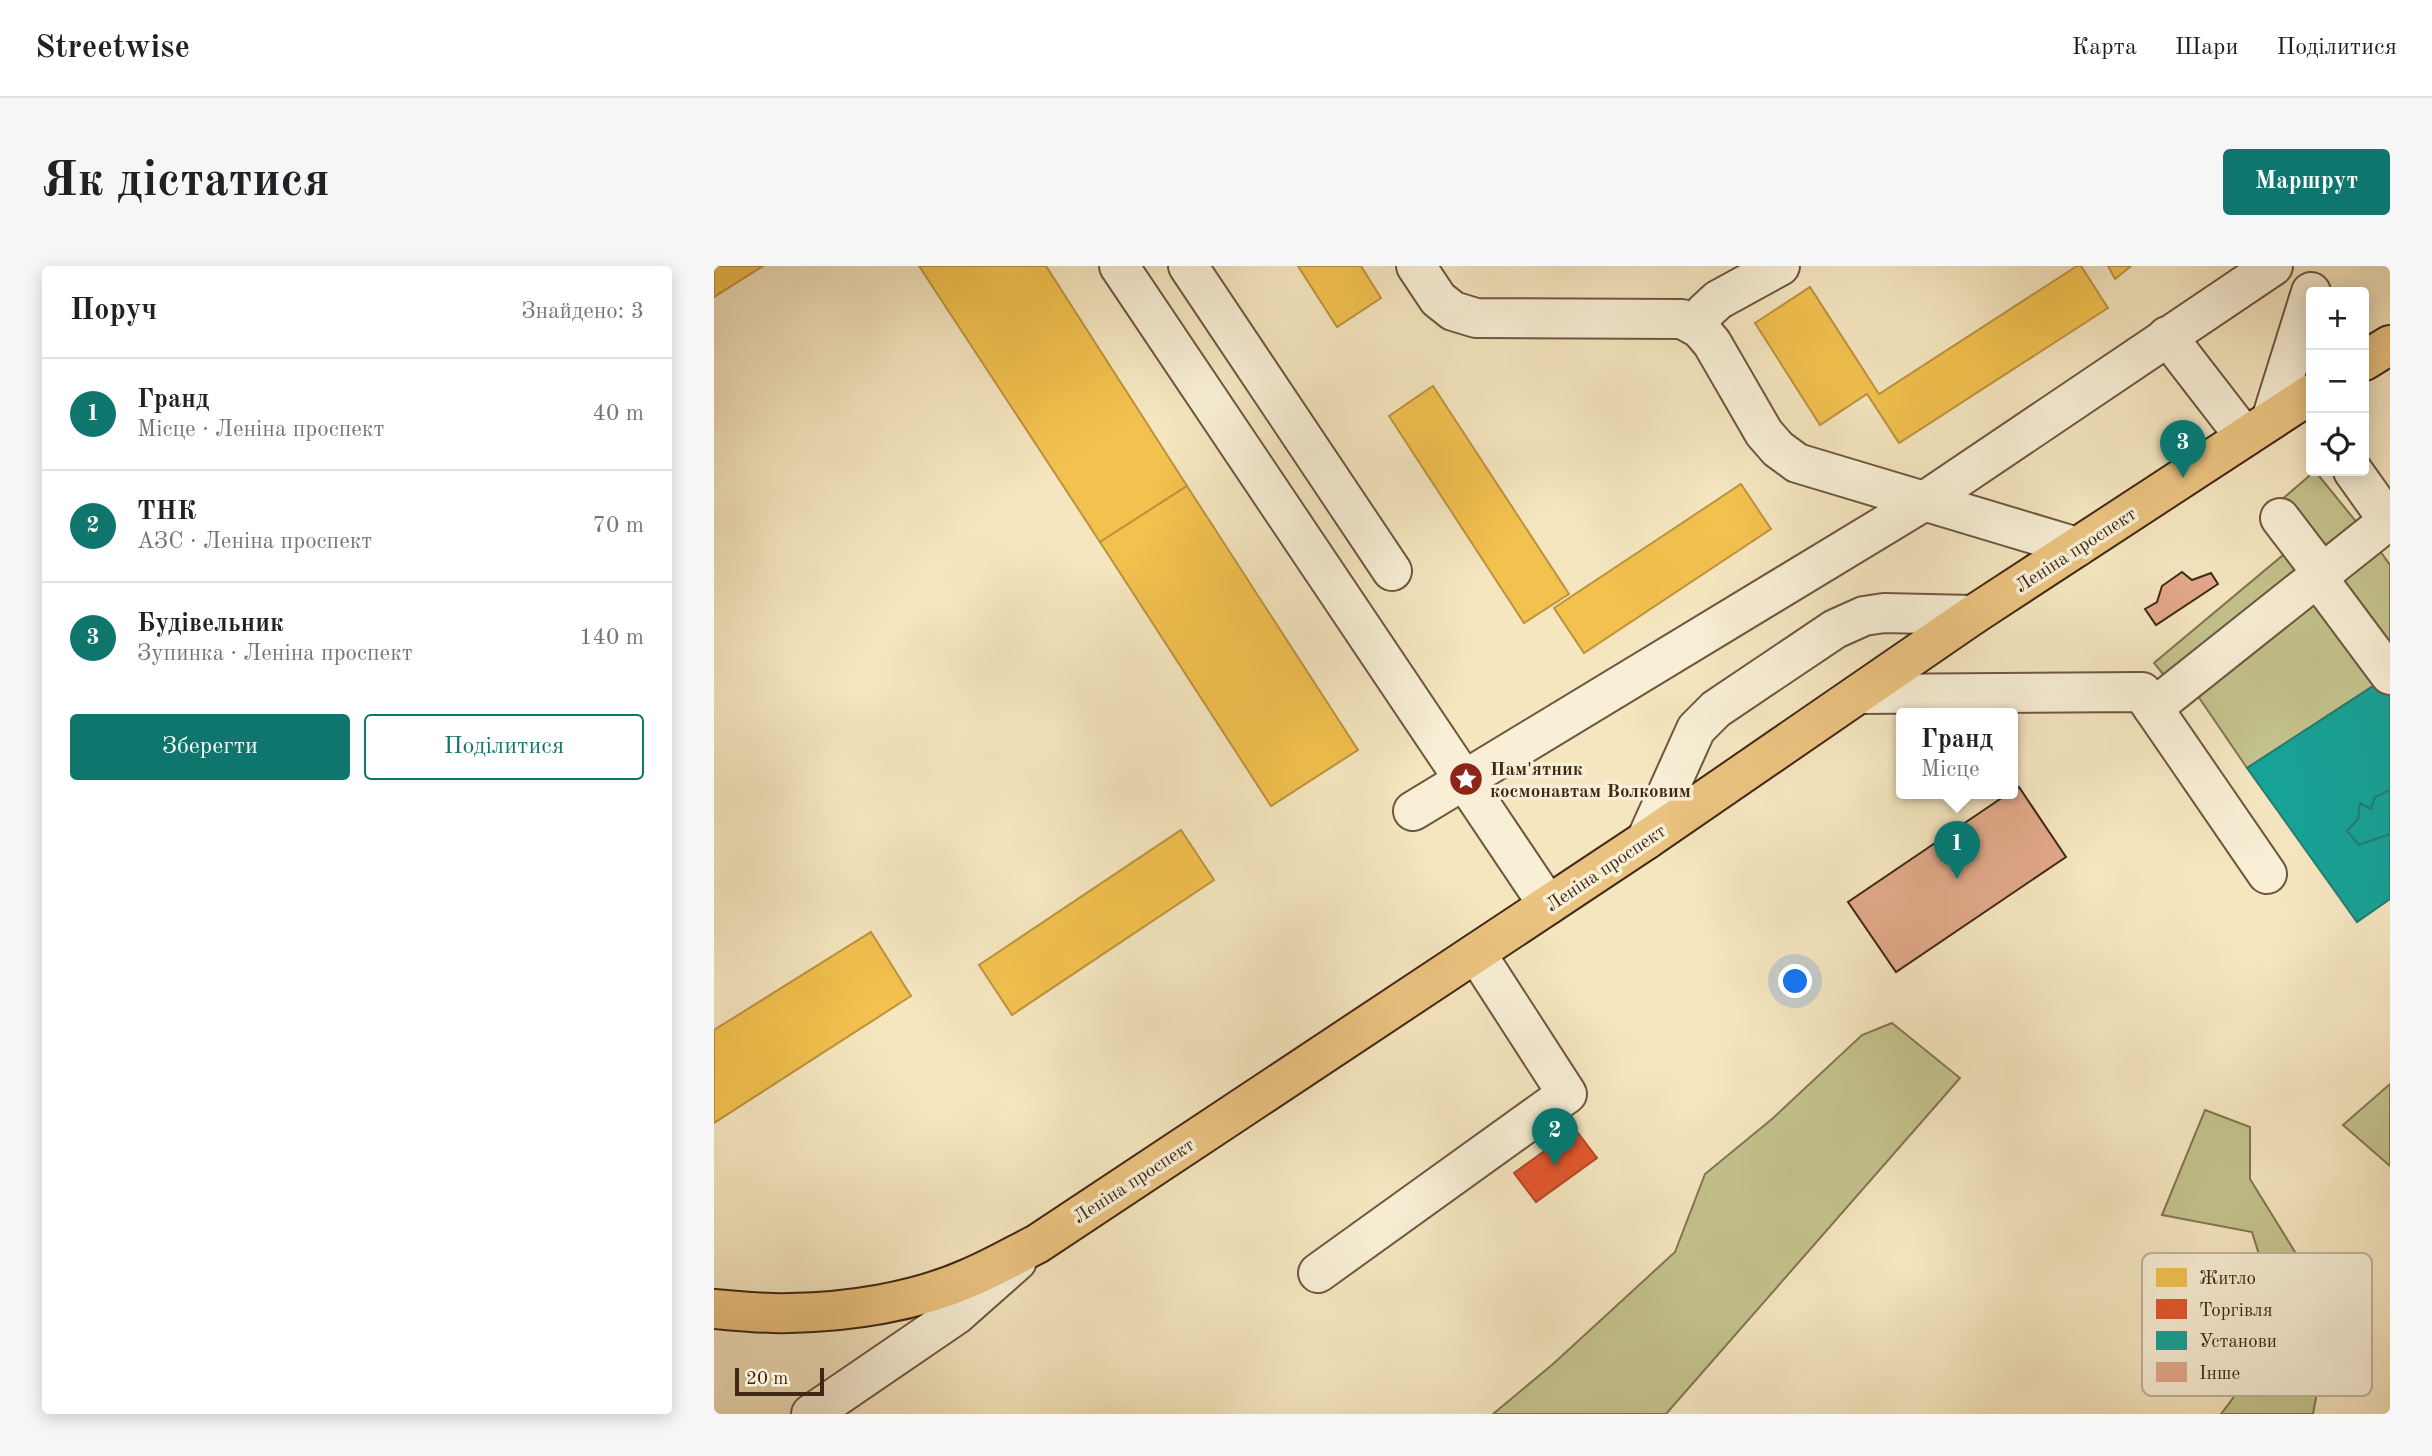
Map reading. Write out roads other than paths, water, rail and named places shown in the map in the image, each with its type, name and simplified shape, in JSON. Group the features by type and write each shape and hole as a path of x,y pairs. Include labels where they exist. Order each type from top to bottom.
{"main road":[{"path":"2369,358 2390,345"},
{"name":"Леніна проспект","path":"714,1309 789,1313 877,1304 921,1294 968,1278 1037,1244 1646,840 1973,615 2258,429 2306,403"}],"street":[{"path":"1119,266 1548,905"},
{"path":"1188,266 1392,571"},
{"path":"1416,266 1438,299 1453,312 1476,318 1682,319 1700,329 1712,343 1764,433 1778,449 1797,463 2077,547"},
{"path":"1700,329 1704,313 1718,300 1780,266"},
{"path":"1413,811 1923,502 2273,266"},
{"path":"2313,287 2320,266"},
{"path":"2167,336 2258,429 2306,305"},
{"path":"2152,708 2389,522 2357,476"},
{"path":"2280,518 2390,675"},
{"path":"1646,840 1696,729 1716,709 1835,629 1864,616 1884,612 1973,615"},
{"path":"1860,694 2142,692 2267,874"},
{"path":"1318,1273 1567,1094 1476,953"},
{"path":"811,1414 956,1315 1037,1244"}],"place":[{"name":"Будівельник","path":"2183,478"},
{"name":"Пам'ятник космонавтам Волковим","path":"1466,779"},
{"name":"Гранд","path":"1957,879"},
{"name":"ТНК","path":"1555,1166"}]}
